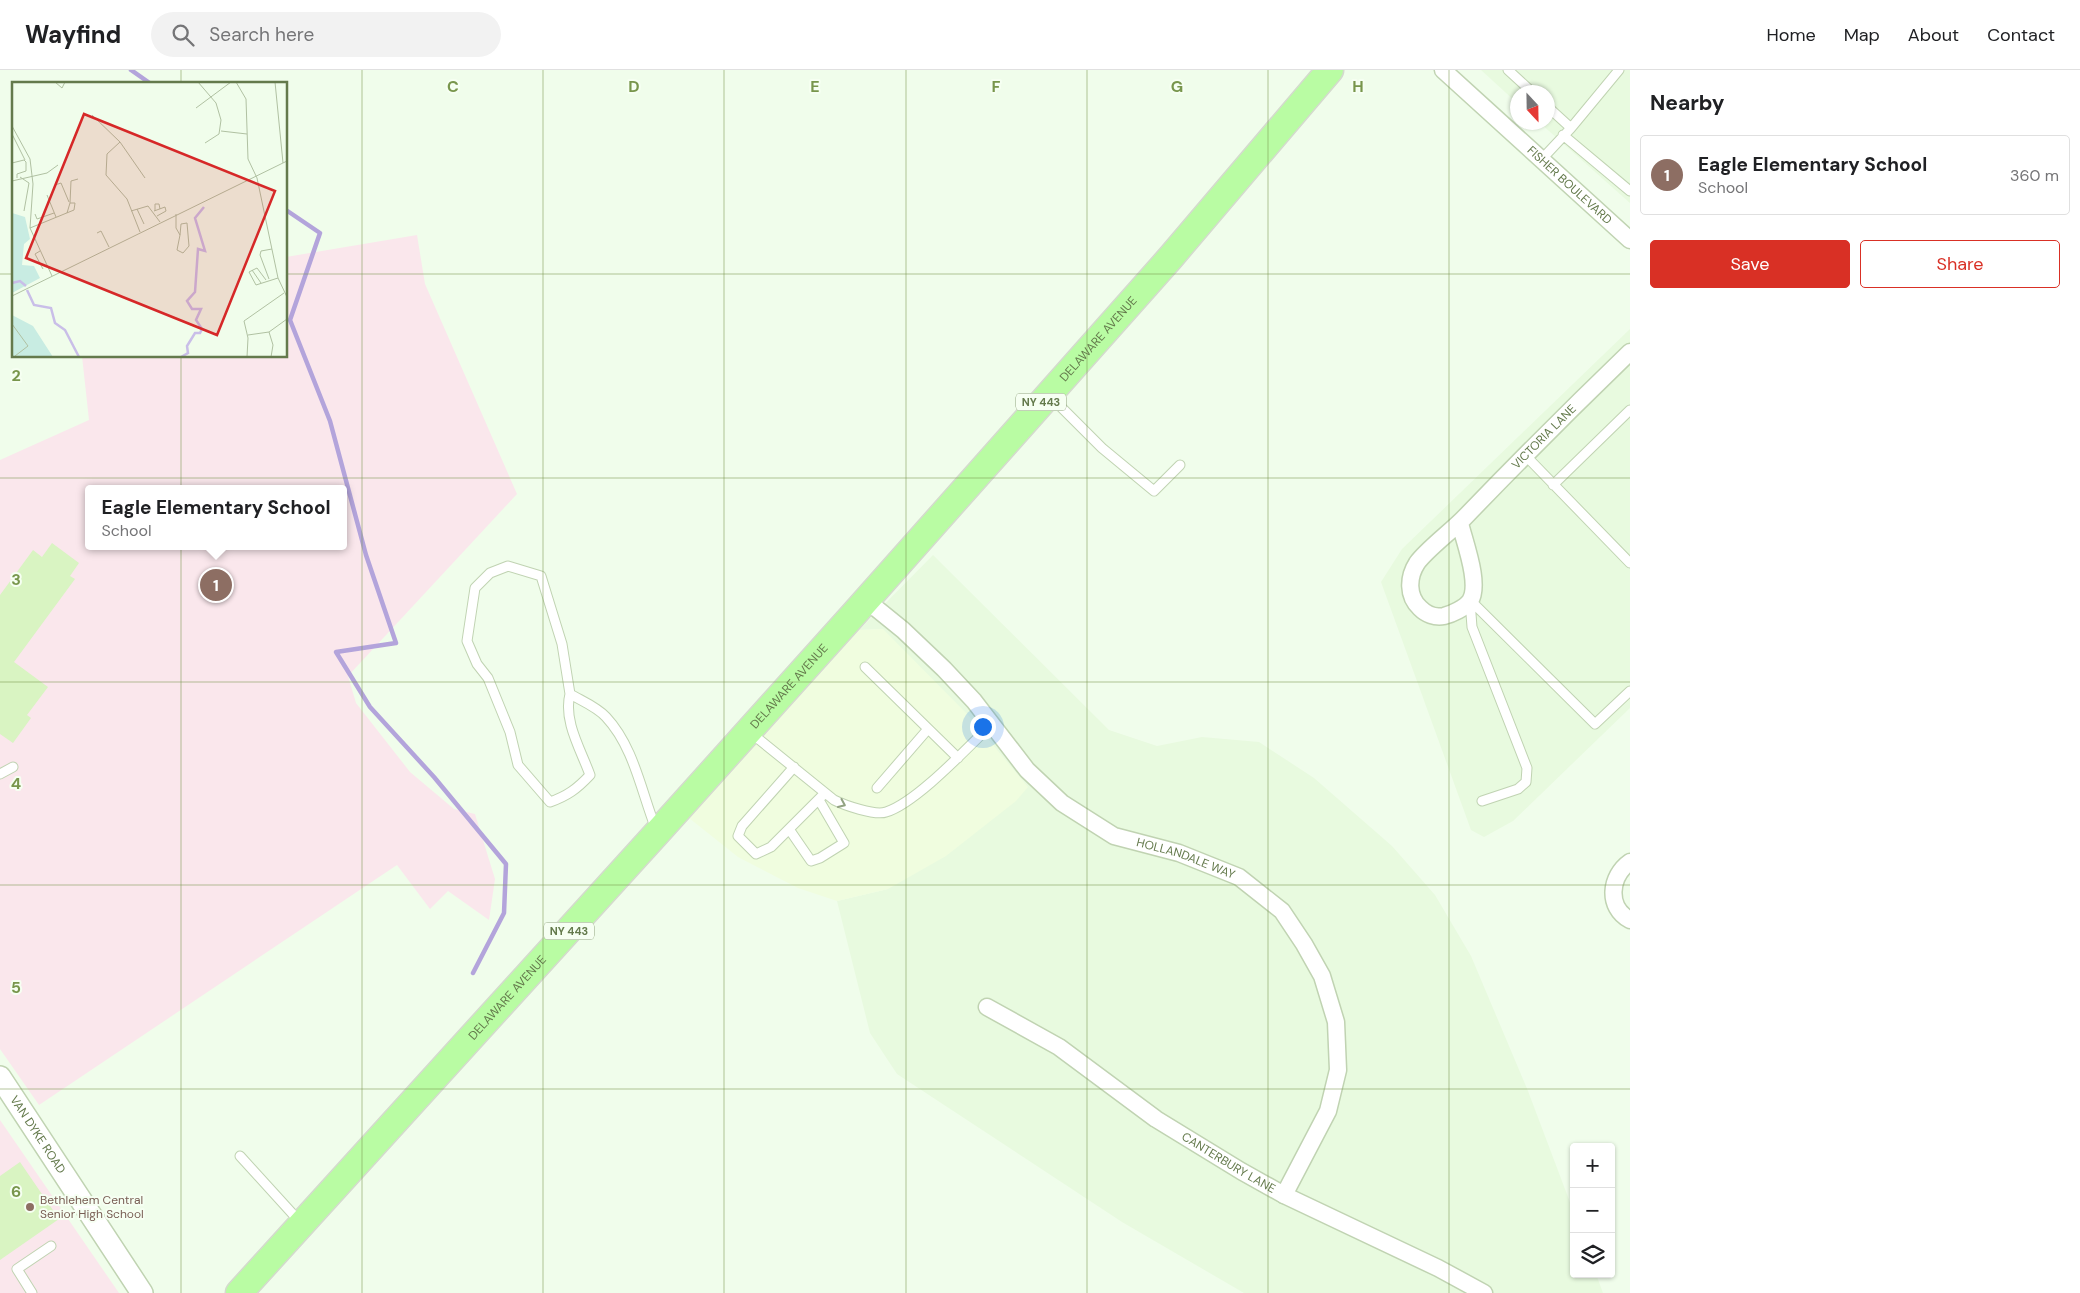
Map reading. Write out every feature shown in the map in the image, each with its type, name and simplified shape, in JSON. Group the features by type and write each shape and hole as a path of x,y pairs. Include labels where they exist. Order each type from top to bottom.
{"main road":[{"name":"DELAWARE AVENUE","path":"239,1293 658,833 866,600 1171,257 1330,70"}],"street":[{"name":"FISHER BOULEVARD","path":"1443,70 1630,240"},
{"name":"VICTORIA LANE","path":"1470,600 1455,612 1442,617 1432,616 1419,607 1410,592 1410,583 1418,562 1460,523 1525,455 1630,352"},
{"path":"1460,523 1473,577 1470,600"},
{"name":"HOLLANDALE WAY","path":"866,600 903,630 944,669 974,701 1027,770 1062,803 1114,836 1179,854 1239,877 1282,912 1304,944 1322,976 1336,1022 1338,1070 1328,1111 1284,1195"},
{"path":"1630,862 1617,874 1614,890 1618,909 1622,915 1630,920"},
{"name":"CANTERBURY LANE","path":"987,1007 1059,1047 1156,1119 1284,1195 1438,1268 1484,1293"},
{"name":"VAN DYKE ROAD","path":"0,1077 142,1293"}],"lane":[{"path":"1508,70 1524,85"},
{"path":"1541,160 1571,128 1619,70"},
{"path":"1555,113 1571,128"},
{"path":"1564,135 1630,191"},
{"path":"1048,394 1102,448 1154,491 1180,464"},
{"path":"1554,485 1630,410"},
{"path":"1525,455 1630,563"},
{"path":"570,694 568,705 569,718 590,775 576,790 566,797 550,802 518,765 510,732 488,678 477,664 467,641 475,588 490,573 508,566 541,576 562,644 570,694 605,715 618,732 631,758 658,833"},
{"path":"1470,600 1595,724 1630,691"},
{"path":"1470,600 1472,627 1526,768 1526,782 1518,789 1482,802"},
{"path":"865,667 958,758"},
{"path":"822,796 849,807 884,813 906,802 958,758 992,724"},
{"path":"877,788 928,729"},
{"path":"749,731 794,767 822,796 844,843 820,858 811,861 790,828"},
{"path":"0,774 13,767"},
{"path":"794,767 742,826 738,836 756,854 770,847 822,796"},
{"path":"240,1156 302,1224"},
{"path":"32,1293 17,1269 51,1246"}],"shaded area":[{"path":"1481,70 1630,70 1630,203 1548,130 1555,130 1555,85 1510,85 1510,97"},
{"path":"417,235 425,284 517,494 348,676 356,703 410,772 454,809 475,814 495,879 489,920 448,891 430,909 397,865 39,1105 0,1049 0,460 89,420 82,358 288,358 288,257"},
{"path":"1630,329 1630,708 1513,821 1484,837 1471,830 1381,582 1402,549"},
{"path":"933,555 1109,730 1157,746 1202,737 1259,742 1314,778 1392,846 1435,895 1471,956 1528,1091 1570,1202 1570,1278 1597,1278 1603,1293 1244,1293 1122,1222 897,1074 870,1033 837,901 888,889 883,629 859,630"},
{"path":"883,629 969,716 1028,787 1016,801 946,856 888,889 837,901 798,888 738,857 689,818 859,630"},
{"name":"Bethlehem Central Senior High School","path":"0,1120 119,1293 0,1293"}],"building":[{"path":"52,543 79,563 70,576 75,579 14,662 48,687 27,715 31,718 13,743 0,734 0,595 33,550 42,557"},
{"name":"Bethlehem Central Senior High School","path":"20,1162 59,1219 0,1260 0,1176"}],"waterway":[{"path":"131,70 148,82"},
{"path":"288,211 320,233 290,320 330,421 366,555 396,643 336,652 370,707 434,777 506,864 504,913 473,973"}],"place":[{"name":"Eagle Elementary School","path":"216,585"},
{"name":"Bethlehem Central Senior High School","path":"30,1207"}]}
